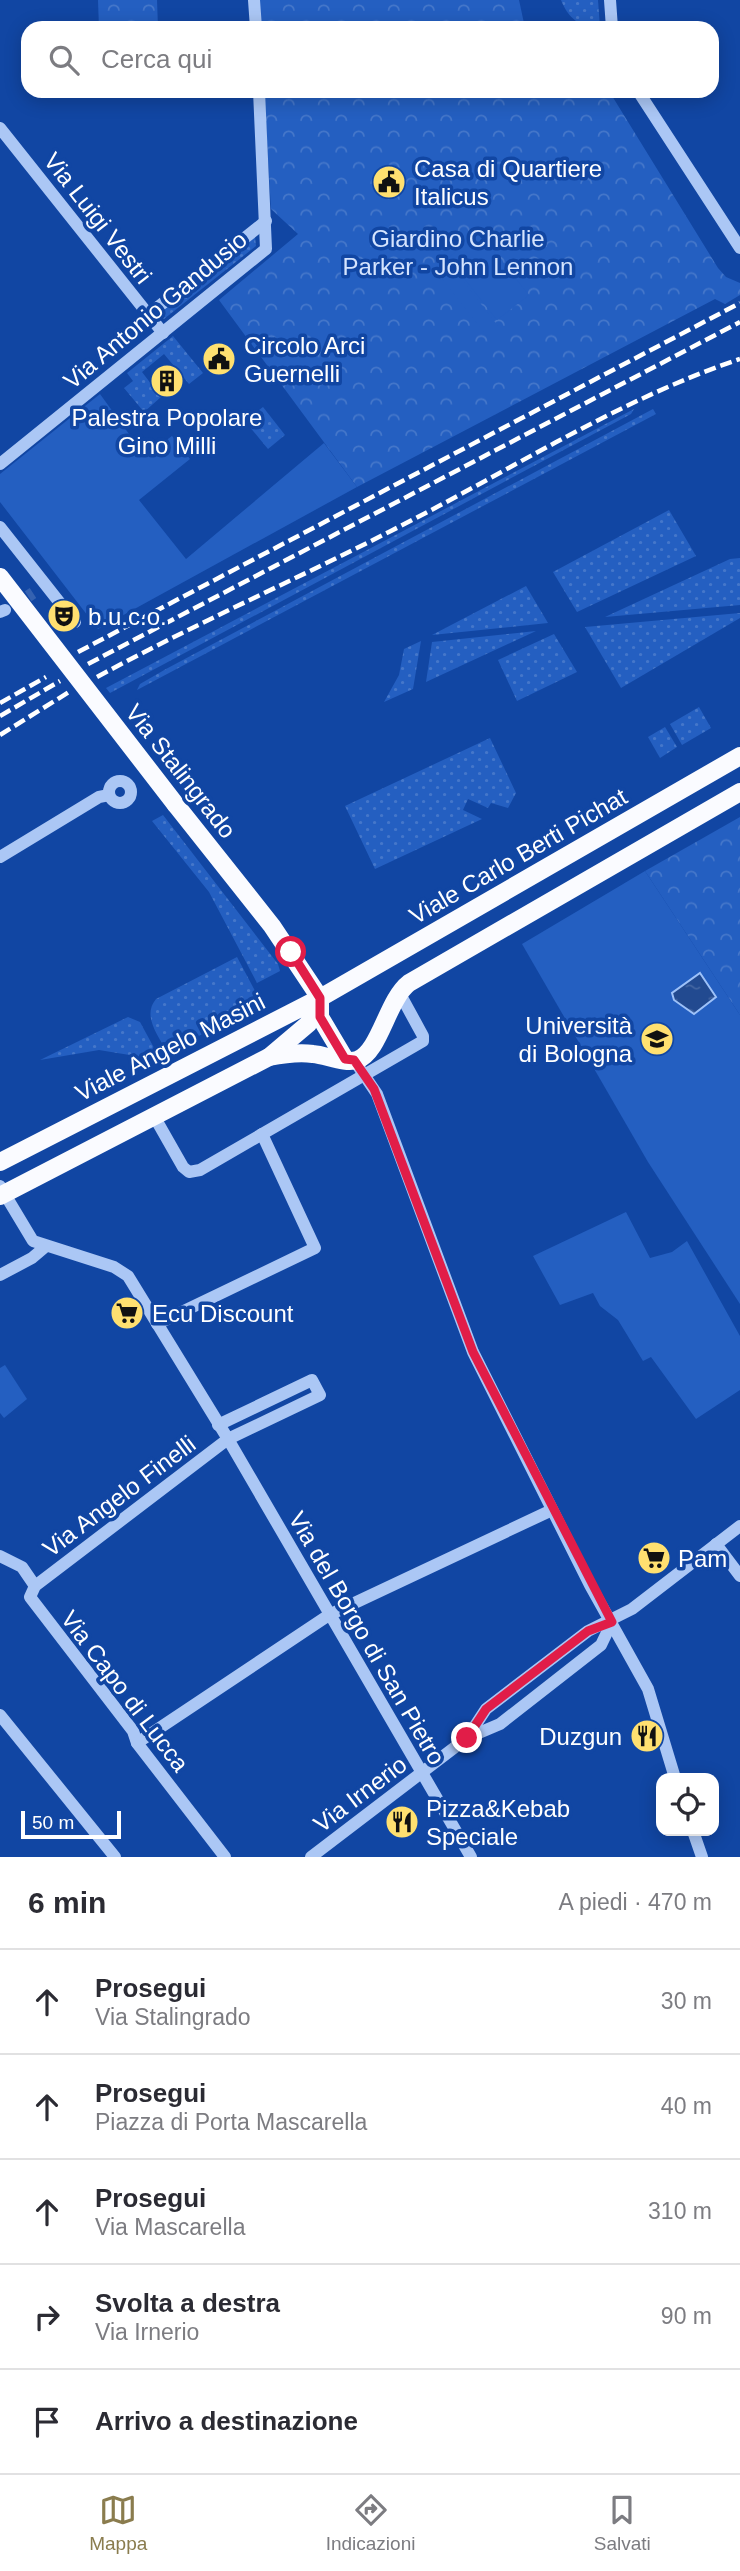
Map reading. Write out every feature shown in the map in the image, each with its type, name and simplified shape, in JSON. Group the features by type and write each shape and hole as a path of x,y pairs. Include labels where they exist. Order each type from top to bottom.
{"main road":[{"name":"Via Stalingrado","path":"0,577 272,926 320,998 320,1017 350,1060"},
{"name":"Viale Carlo Berti Pichat","path":"320,998 740,756"},
{"path":"269,1057 304,1053 350,1060 366,1054 404,987 740,792"},
{"path":"667,798 681,826"},
{"path":"383,963 404,987"},
{"name":"Viale Angelo Masini","path":"2,1192 269,1057 308,1024 320,998"},
{"name":"Viale Angelo Masini","path":"0,1162 320,998"}],"street":[{"path":"254,0 256,21"},
{"path":"610,0 612,21"},
{"path":"259,98 266,222"},
{"path":"643,98 740,248"},
{"name":"Via Luigi Vestri","path":"0,128 163,334"},
{"name":"Via Antonio Gandusio","path":"148,315 266,222"},
{"name":"Via Antonio Gandusio","path":"0,464 267,249 266,222"},
{"path":"0,527 75,622"},
{"path":"33,593 45,585"},
{"path":"0,857 99,797 109,795"},
{"path":"154,1116 189,1172 200,1170 424,1039 404,987"},
{"path":"350,1060 366,1075 377,1094 473,1352 552,1510 648,1689 673,1773"},
{"path":"158,1324 315,1248 262,1134"},
{"name":"Via del Borgo di San Pietro","path":"2,1192 30,1238 45,1247 124,1273 228,1439 471,1857"},
{"path":"0,1275 32,1258 45,1247"},
{"path":"218,1425 313,1380 320,1395 228,1439"},
{"name":"Via Angelo Finelli","path":"35,1586 228,1439"},
{"path":"136,1743 329,1615 552,1510"},
{"name":"Via Irnerio","path":"467,1738 486,1709 588,1631 612,1622 740,1526"},
{"path":"716,1545 740,1576"},
{"path":"0,1556 22,1567 35,1586"},
{"name":"Via Capo di Lucca","path":"35,1586 30,1597 32,1603 133,1731 136,1743 226,1857"},
{"name":"Via Irnerio","path":"311,1857 467,1738 500,1724 601,1645 612,1622"},
{"path":"0,1715 116,1857"},
{"path":"695,1836 702,1857"}],"green space":[{"path":"98,0 157,0 158,21 99,21"},
{"path":"259,0 519,0 524,21 260,21"},
{"path":"561,0 598,0 600,21 576,21"},
{"name":"Giardino Charlie Parker - John Lennon","path":"264,98 613,98 718,268 726,277 740,283 740,295 725,304 715,299 357,487 219,300 298,234 271,209"},
{"path":"479,233 529,295 497,320 448,258"},
{"path":"255,236 256,246 164,319 157,315"},
{"path":"444,256 498,326 487,336 432,266"},
{"path":"173,336 203,373 189,384 164,354 142,372 161,397 144,412 124,388 133,381 127,373"},
{"path":"100,394 145,456 172,436 190,459 139,500 186,559 324,443 357,487 98,629 0,502 0,474"},
{"path":"263,407 285,435 268,449 245,421"},
{"path":"634,409 631,414 110,693 106,688"},
{"path":"653,409 656,414 137,690 140,684 166,669"},
{"path":"669,510 696,556 577,612 553,572"},
{"path":"740,558 740,605 605,617 730,559"},
{"path":"526,586 548,623 432,635"},
{"path":"740,613 740,618 621,688 585,627"},
{"path":"536,631 426,682 432,642"},
{"path":"554,634 577,672 517,701 498,660"},
{"path":"421,641 413,689 384,702 399,675 404,649"},
{"path":"699,707 711,728 682,745 670,724"},
{"path":"665,727 677,747 660,758 648,737"},
{"path":"490,738 516,793 508,808 491,803 488,808 468,799 463,810 482,819 375,869 345,806"},
{"path":"163,815 278,964 280,971 257,983 209,892 152,821"},
{"path":"740,817 740,1015 645,871"},
{"name":"Università di Bologna","path":"645,871 740,1015 740,1304 648,1162 522,944"},
{"path":"237,957 262,1004 167,1052 151,1019 152,1005 156,999"},
{"path":"128,1017 140,1022 159,1057 154,1059 99,1050 40,1060"},
{"path":"626,1212 650,1258 672,1252 687,1241 740,1336 740,1390 696,1419 651,1357 643,1361 618,1320 600,1306 593,1293 560,1305 533,1256"},
{"path":"5,1365 27,1399 4,1418 0,1413 0,1368"}],"water":[{"path":"700,973 716,997 694,1014 674,1000 672,993"}],"tunnel":[{"path":"13,606 33,593"}],"railway":[{"path":"78,652 740,303"},
{"path":"88,664 740,322"},
{"path":"97,677 376,538 615,412 698,374 740,359"},
{"path":"0,703 46,677"},
{"path":"0,716 60,681"},
{"path":"0,735 69,692"}],"place":[{"name":"Casa di Quartiere Italicus","path":"389,182"},
{"name":"Circolo Arci Guernelli","path":"219,359"},
{"name":"Palestra Popolare Gino Milli","path":"167,381"},
{"name":"b.u.c.o.","path":"64,616"},
{"name":"Università di Bologna","path":"657,1039"},
{"name":"Ecu Discount","path":"127,1313"},
{"name":"Pam","path":"654,1558"},
{"name":"Duzgun","path":"647,1736"},
{"name":"Pizza&Kebab Speciale","path":"402,1822"}],"route":[{"path":"291,952 320,998 320,1017 340,1052 345,1059 354,1060 374,1089 473,1352 590,1585 612,1622 588,1631 486,1709 467,1738"}]}
